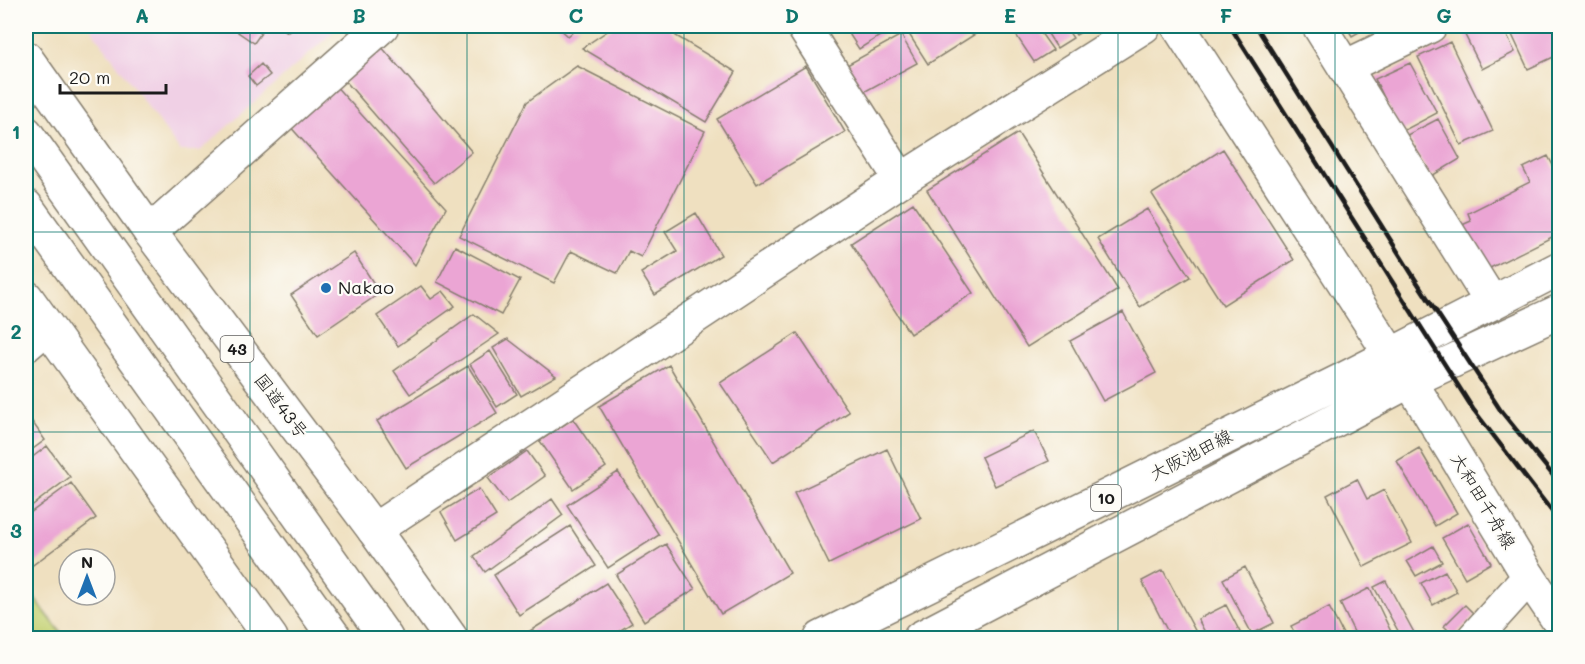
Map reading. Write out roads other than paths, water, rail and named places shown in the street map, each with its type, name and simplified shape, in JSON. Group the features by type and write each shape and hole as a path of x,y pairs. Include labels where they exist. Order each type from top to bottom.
{"main road":[{"path":"150,232 381,26"},
{"path":"803,26 901,180"},
{"path":"374,530 901,180 1144,26"},
{"name":"大和田千舟線","path":"1178,26 1401,368 1529,577 1560,623"},
{"path":"1319,26 1492,303"},
{"path":"1345,67 1430,26"},
{"name":"国道43号","path":"26,57 150,232 374,530 451,639"},
{"name":"43","path":"26,133 386,639"},
{"path":"26,206 336,639"},
{"name":"大阪池田線","path":"920,639 1401,368 1492,303 1560,268"},
{"path":"26,297 36,336 271,639"},
{"name":"大阪池田線","path":"821,639 1401,368 1560,311"},
{"path":"1474,639 1529,577"}],"railway":[{"path":"1230,26 1473,409 1560,522"},
{"path":"1256,26 1501,411 1560,484"}],"place":[{"name":"Nakao","path":"326,288"}]}
